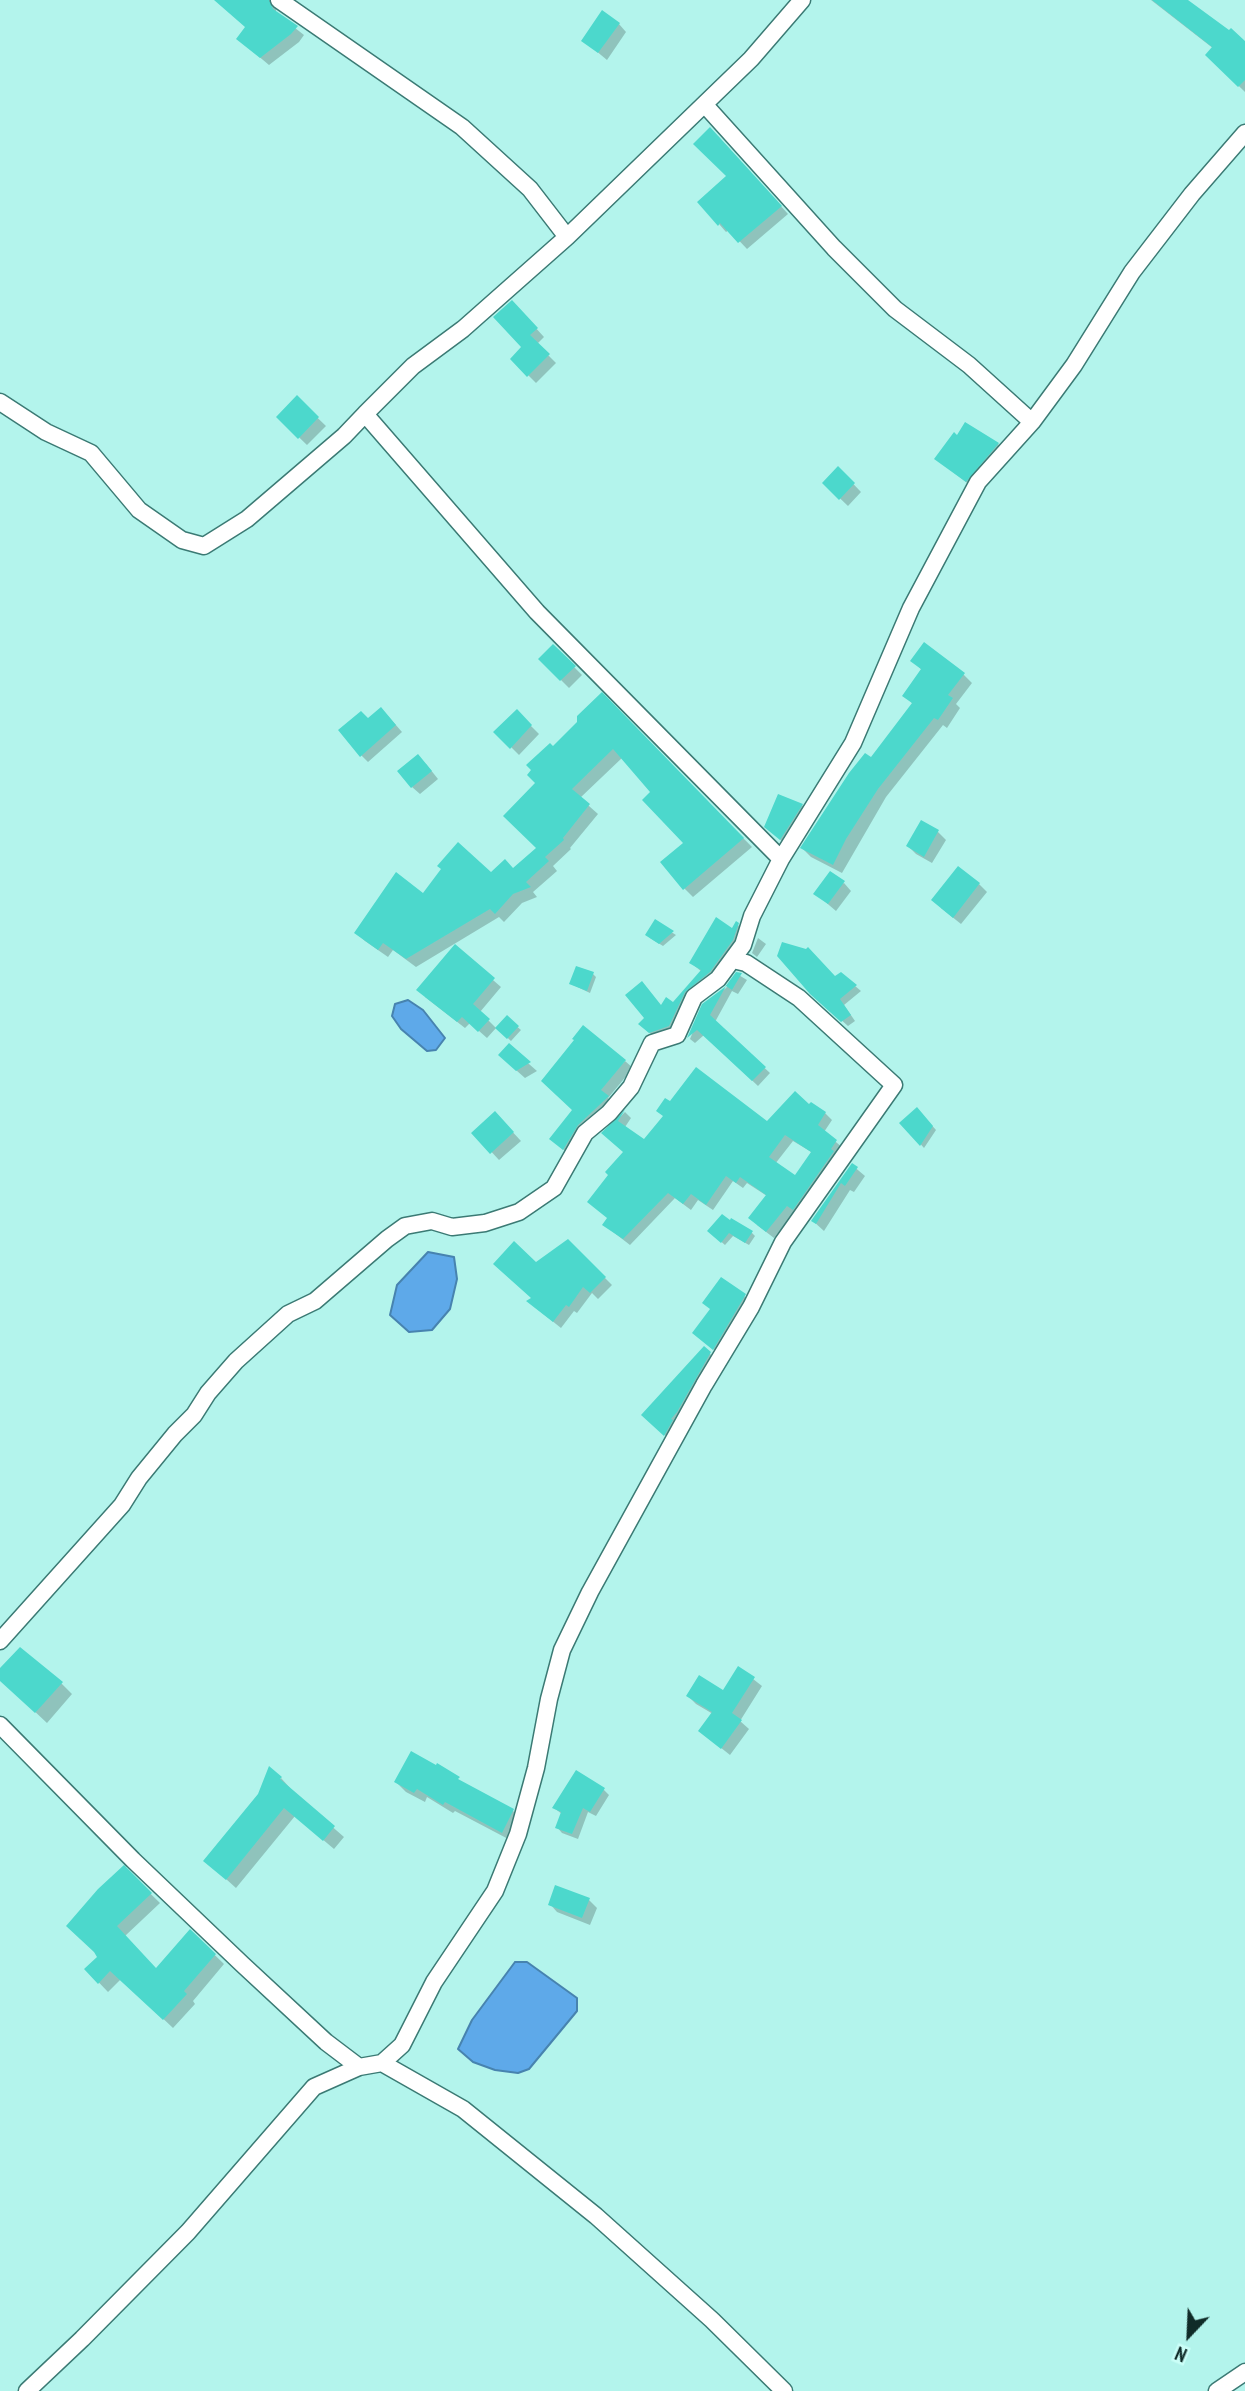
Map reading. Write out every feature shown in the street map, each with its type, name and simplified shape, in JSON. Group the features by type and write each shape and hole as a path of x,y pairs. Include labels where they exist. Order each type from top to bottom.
{"street":[{"path":"279,0 462,127 530,189 567,237"},
{"path":"0,402 46,432 90,453 139,510 182,540 204,546 247,519 344,436 413,366 463,329 567,237 751,59 802,0"},
{"path":"705,105 834,248 895,309 970,365 1032,422"},
{"path":"0,1641 122,1505 139,1478 194,1415 236,1361 288,1314 315,1301 405,1226 432,1221 452,1227 485,1223 519,1212 554,1188 585,1133 609,1113 631,1087 652,1043 677,1035 694,997 718,979 743,945 752,916 781,859 853,743 911,608 978,482 1032,422 1074,365 1132,272 1192,194 1245,133"},
{"path":"365,414 537,612 781,859"},
{"path":"27,2391 188,2232 314,2087 359,2067 382,2063 401,2045 434,1982 495,1891 518,1834 536,1768 549,1699 562,1650 590,1592 704,1385 751,1307 783,1242 894,1086 799,998 746,963 733,960"},
{"path":"0,1725 212,1936 326,2042 359,2067"},
{"path":"382,2063 463,2109 596,2216 712,2319 784,2391"},
{"path":"1217,2391 1245,2372"}],"water":[{"path":"408,1000 423,1010 445,1038 436,1050 427,1051 401,1029 392,1016 395,1004"},
{"path":"428,1252 454,1257 457,1279 450,1309 432,1330 409,1332 390,1315 397,1285"},
{"path":"515,1962 527,1962 577,1998 577,2011 529,2069 518,2073 495,2070 473,2062 458,2049 472,2020"}],"building":[{"path":"214,0 269,0 273,9 298,26 260,58 236,39 245,27"},
{"path":"1152,0 1188,0 1229,30 1231,28 1245,41 1245,80 1238,87 1205,55 1212,47"},
{"path":"602,10 620,23 598,53 581,41"},
{"path":"710,127 782,206 738,243 720,223 718,226 697,202 726,176 693,144"},
{"path":"512,300 538,328 530,335 550,354 527,377 510,359 521,347 493,317"},
{"path":"297,395 319,417 298,439 276,417"},
{"path":"965,422 999,443 966,482 934,459 954,432 957,435"},
{"path":"838,466 855,483 839,500 822,483"},
{"path":"924,642 965,673 948,695 953,698 938,720 934,718 878,789 833,865 800,848 849,773 865,753 871,757 912,703 902,696 921,669 910,661"},
{"path":"553,644 576,666 560,681 538,659"},
{"path":"602,692 744,838 683,890 660,862 683,843 642,800 650,792 613,749 572,789 590,804 564,840 545,857 549,861 526,882 531,887 513,894 495,914 490,909 406,959 383,943 378,950 354,933 396,872 423,893 441,869 437,866 458,842 491,872 505,859 513,868 536,848 503,816 535,783 527,775 531,770 526,765 550,743 553,746 577,722 577,716"},
{"path":"381,707 396,725 360,757 338,730 361,711 368,718"},
{"path":"517,709 532,725 510,749 493,732"},
{"path":"418,754 432,771 411,788 397,771"},
{"path":"778,794 803,804 780,840 764,827"},
{"path":"921,820 939,830 924,857 906,846"},
{"path":"958,866 980,883 953,918 931,900"},
{"path":"830,871 845,881 828,904 813,894"},
{"path":"716,917 732,928 736,921 739,923 733,940 710,972 685,992 669,1026 649,1033 638,1024 644,1018 625,995 642,981 661,1005 666,997 673,1002 701,970 689,963"},
{"path":"655,919 674,931 659,944 645,935"},
{"path":"782,942 806,949 808,947 835,976 841,972 857,985 840,999 851,1015 841,1022 810,994 777,956"},
{"path":"455,944 495,978 473,1004 490,1019 478,1032 462,1017 457,1022 416,990"},
{"path":"576,966 594,972 587,991 569,984"},
{"path":"736,972 742,973 732,990 726,986 710,1015 766,1067 752,1081 697,1030 687,1038 702,1004 725,987"},
{"path":"507,1015 519,1026 507,1039 495,1028"},
{"path":"583,1025 626,1060 601,1090 609,1096 578,1125 563,1150 549,1139 572,1110 541,1081"},
{"path":"509,1043 531,1062 516,1071 498,1055"},
{"path":"696,1067 767,1121 795,1091 809,1104 811,1102 826,1112 818,1125 837,1140 831,1149 834,1151 793,1210 787,1206 766,1232 748,1218 766,1195 740,1177 736,1183 726,1176 706,1205 691,1194 683,1204 668,1193 623,1239 602,1225 607,1218 587,1202 608,1175 605,1172 623,1152 601,1133 625,1110 618,1121 644,1139 663,1116 656,1111 665,1098 670,1101","holes":["785,1135 811,1152 795,1175 769,1157"]},
{"path":"917,1107 933,1126 920,1146 899,1123"},
{"path":"495,1111 514,1132 490,1154 471,1133"},
{"path":"852,1163 858,1167 845,1186 841,1183 816,1224 811,1221"},
{"path":"722,1214 753,1231 745,1243 729,1233 721,1243 707,1231"},
{"path":"568,1239 606,1277 590,1293 583,1287 569,1307 566,1305 553,1322 526,1301 531,1298 493,1264 514,1241 536,1262"},
{"path":"721,1277 746,1294 713,1350 692,1333 710,1309 702,1303"},
{"path":"704,1346 711,1352 671,1419 673,1420 664,1436 641,1415"},
{"path":"20,1647 63,1682 35,1713 0,1681 0,1668"},
{"path":"738,1666 755,1677 732,1713 742,1720 721,1749 698,1731 712,1712 686,1696 699,1675 723,1690"},
{"path":"411,1751 436,1765 437,1763 460,1777 458,1779 514,1809 502,1833 445,1802 443,1805 417,1789 414,1793 394,1782"},
{"path":"269,1766 282,1777 280,1779 335,1826 323,1841 284,1808 226,1880 203,1861 258,1794"},
{"path":"576,1770 605,1788 590,1812 583,1808 572,1834 555,1828 561,1812 552,1808"},
{"path":"124,1865 152,1893 117,1926 156,1968 190,1929 216,1954 184,1991 187,1994 163,2020 110,1971 98,1984 84,1969 97,1957 66,1926 98,1889"},
{"path":"555,1885 590,1898 582,1918 548,1905"}]}
